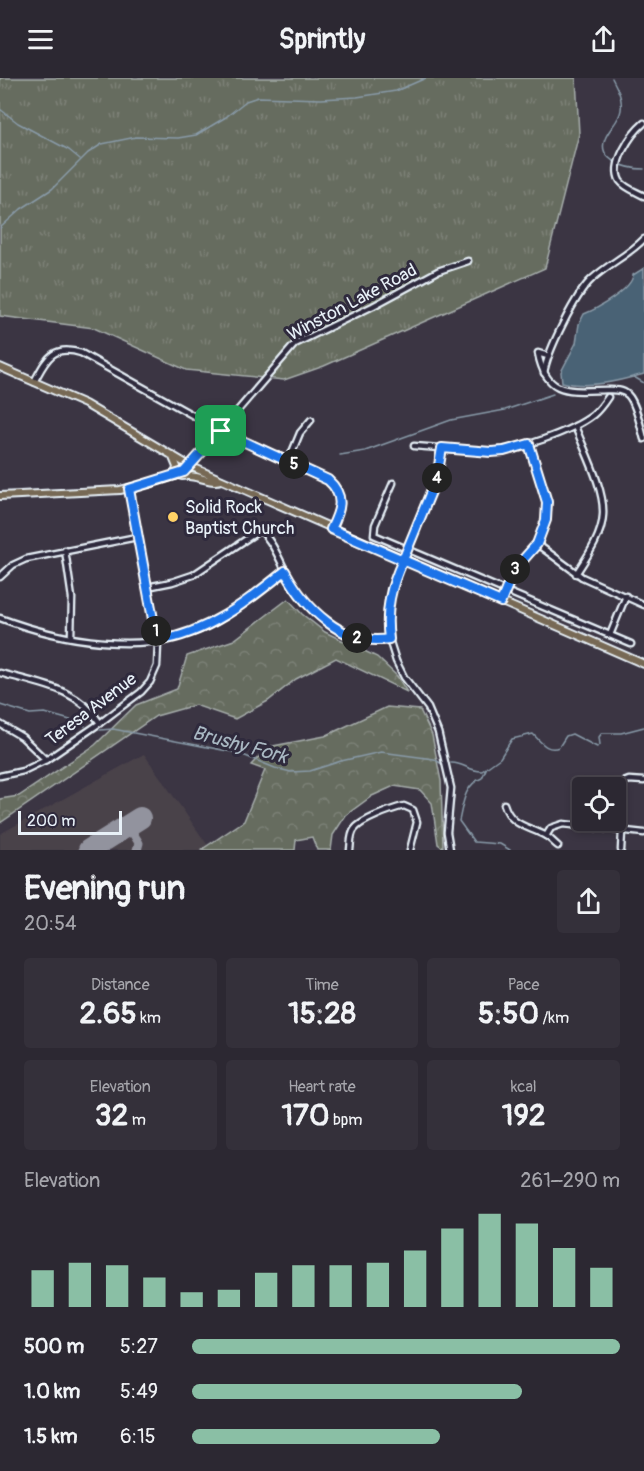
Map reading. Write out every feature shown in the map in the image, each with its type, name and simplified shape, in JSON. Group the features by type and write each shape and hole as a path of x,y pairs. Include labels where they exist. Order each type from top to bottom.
{"main road":[{"path":"0,368 85,404 190,466 644,664"},
{"path":"172,454 177,467 175,476"},
{"path":"0,496 129,489 175,476 190,466"},
{"path":"175,476 196,475 215,482 222,480"}],"street":[{"path":"644,123 635,131 621,154 618,174 624,185 644,196"},
{"path":"544,373 548,356 578,296 592,279 636,248 644,239"},
{"name":"Winston Lake Road","path":"190,466 287,351 296,344 438,271 468,261"},
{"path":"34,382 46,360 60,350 81,353 221,431 328,480 338,493 340,510 331,529"},
{"path":"548,356 538,353 544,373 554,386 564,390 617,390 626,393 632,402 644,439"},
{"path":"414,446 504,451 575,426 593,415 608,397"},
{"path":"288,462 300,433 310,420"},
{"path":"575,426 597,483 604,514 596,539 576,574"},
{"path":"501,602 514,570 537,544 545,526 548,507 529,444"},
{"path":"442,448 437,477 403,560 389,601 387,617 389,639 401,672 428,708 438,732 451,788 447,832 450,850"},
{"path":"393,483 373,534 631,644"},
{"name":"Teresa Avenue","path":"0,776 23,771 46,760 100,723 141,692 150,682 157,666 157,641 129,489"},
{"path":"147,587 189,577 260,530 268,539 305,603 324,620 362,639 374,641 389,639"},
{"path":"0,577 19,562 65,550 137,537"},
{"path":"537,544 576,574 644,604"},
{"path":"65,550 72,598 71,638"},
{"path":"0,618 71,638 100,641 157,641 183,636 215,622 285,571"},
{"path":"610,635 627,596"},
{"path":"0,673 70,694 86,704 100,723"},
{"path":"0,724 22,737 46,760"},
{"path":"626,781 644,781"},
{"path":"504,804 507,813 514,820 546,836 558,846"},
{"path":"350,850 356,827 404,806 411,808 417,815 410,850"},
{"path":"546,836 551,828 563,824 572,825"},
{"path":"621,850 622,831 644,833"}],"shaded area":[{"path":"144,754 211,850 0,850 0,834"}],"green space":[{"path":"0,78 576,78 579,134 545,268 324,366 284,380 186,370 94,328 0,316"},
{"path":"288,599 302,614 325,632 377,657 397,676 407,692 336,658 296,679 268,701 235,719 195,705 156,716 0,823 0,799 19,796 95,745 136,705 177,689 187,656 234,640"},
{"path":"387,707 420,710 432,735 441,781 443,848 438,844 432,803 420,790 394,786 372,796 346,815 333,835 331,850 317,850 312,837 296,840 295,850 201,850 244,821 265,770 251,765 268,747 325,736"}],"water":[{"path":"644,268 644,374 593,384 562,382 561,372 576,343 579,324 584,314 620,292 627,286 633,275"}],"waterway":[{"path":"0,228 21,209 52,189 88,153 102,144 136,137 178,138 196,135 226,117 246,101 258,97 321,99 357,97 396,91 426,78"},
{"path":"612,78 618,89 621,110 605,139 603,147 605,153 609,158 623,165 644,169"},
{"path":"0,109 18,123 69,150 80,159"},
{"path":"634,377 644,383"},
{"path":"340,455 365,451 451,420 505,410 553,394"},
{"name":"Brushy Fork","path":"0,705 30,714 45,713 85,726"},
{"name":"Brushy Fork","path":"451,763 482,771 500,758 512,739 533,734 544,745 555,748 559,747 566,736 572,734 597,747 600,745 599,737 602,733 621,733 644,727"},
{"name":"Brushy Fork","path":"100,730 113,729 238,753 291,772 310,771 381,752 434,759 442,764"},
{"path":"487,767 482,778 471,785 468,790 459,821 474,842 500,844 510,850"}],"taxiway":[{"path":"128,825 139,843 137,850"}],"runway":[{"path":"89,850 140,818"}],"place":[{"name":"Solid Rock Baptist Church","path":"173,517"}],"route":[{"path":"221,431 184,472 129,489 157,641 183,636 215,622 285,571 305,603 324,620 362,639 374,641 389,639 387,609 391,589 403,560 501,602 514,570 537,544 545,526 548,513 547,502 529,444 491,452 442,448 437,477 403,560 331,529 340,510 340,503 334,485 328,480 221,431"}]}
